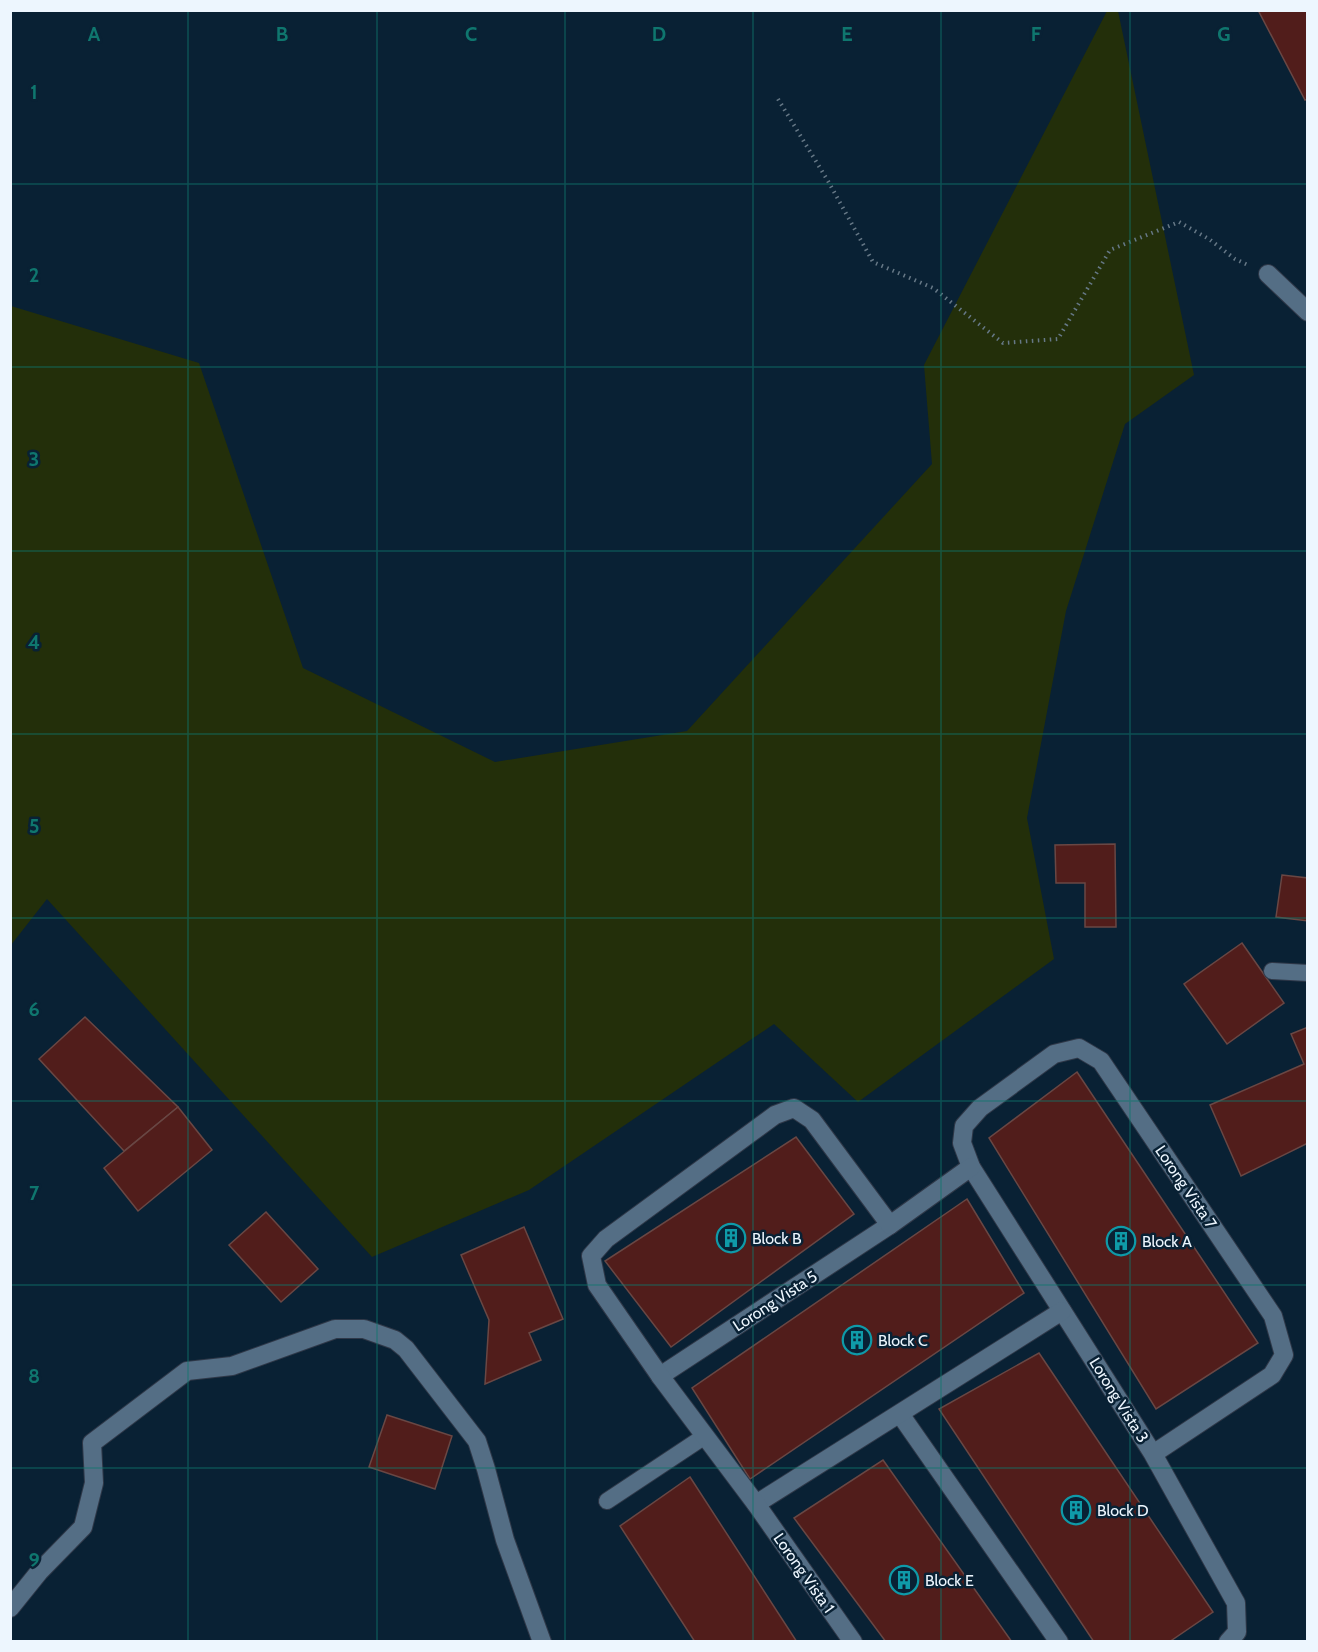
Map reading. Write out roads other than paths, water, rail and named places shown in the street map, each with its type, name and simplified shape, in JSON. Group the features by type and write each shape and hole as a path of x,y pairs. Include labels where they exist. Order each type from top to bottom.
{"street":[{"path":"1268,274 1308,312"},
{"name":"Lorong Vista 7","path":"972,1167 962,1143 964,1126 980,1108 1054,1054 1079,1048 1101,1061 1273,1316 1284,1356 1272,1375 1154,1454"},
{"name":"Lorong Vista 1","path":"853,1641 756,1504 660,1376 597,1285 591,1257 606,1239 775,1115 794,1108 812,1120 890,1225"},
{"name":"Lorong Vista 5","path":"660,1376 890,1225 972,1167"},
{"name":"Lorong Vista 3","path":"972,1167 1154,1454 1236,1603 1237,1632 1228,1641"},
{"path":"756,1504 1062,1311"},
{"path":"10,1608 39,1572 83,1527 94,1483 92,1443 187,1371 232,1366 335,1329 363,1329 395,1340 406,1349 477,1441 505,1540 542,1641"},
{"path":"900,1414 1059,1641"}],"lane":[{"path":"1272,971 1308,973"},
{"path":"607,1501 705,1436"}],"place":[{"name":"Block B","path":"731,1238"},
{"name":"Block A","path":"1121,1241"},
{"name":"Block C","path":"857,1340"},
{"name":"Block D","path":"1076,1510"},
{"name":"Block E","path":"904,1580"}]}
